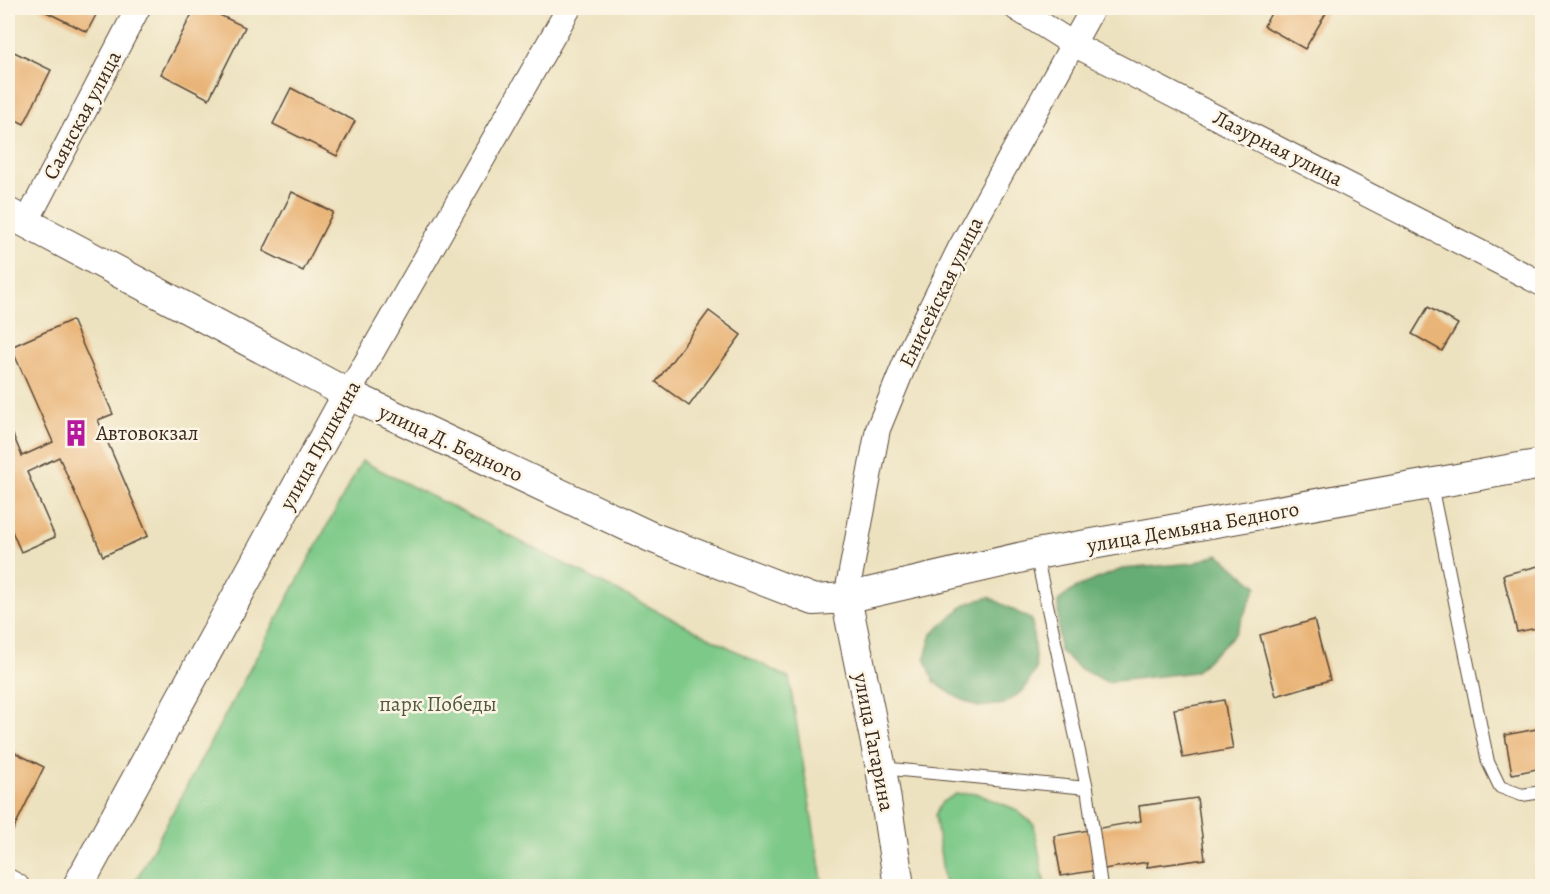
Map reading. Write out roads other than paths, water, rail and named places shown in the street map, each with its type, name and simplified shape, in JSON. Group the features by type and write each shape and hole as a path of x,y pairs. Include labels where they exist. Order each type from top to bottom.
{"street":[{"name":"Саянская улица","path":"17,218 138,8"},
{"name":"улица Пушкина","path":"78,886 348,394 569,8"},
{"name":"Лазурная улица","path":"1016,8 1073,44 1542,284"},
{"name":"Енисейская улица","path":"846,598 878,429 907,356 960,248 1093,8"},
{"name":"улица Д. Бедного","path":"17,218 348,394 651,537 814,600 846,598"},
{"name":"улица Демьяна Бедного","path":"846,598 1036,554 1542,464"},
{"name":"улица Гагарина","path":"846,598 881,768 898,886"},
{"path":"8,881 16,886"}],"lane":[{"path":"1431,485 1488,762 1500,787 1522,795 1542,792"},
{"path":"1036,554 1087,788 1101,886"},
{"path":"881,768 1087,788"}],"place":[{"name":"Автовокзал","path":"76,433"}],"park label":[{"name":"парк Победы","path":"438,704"}]}
